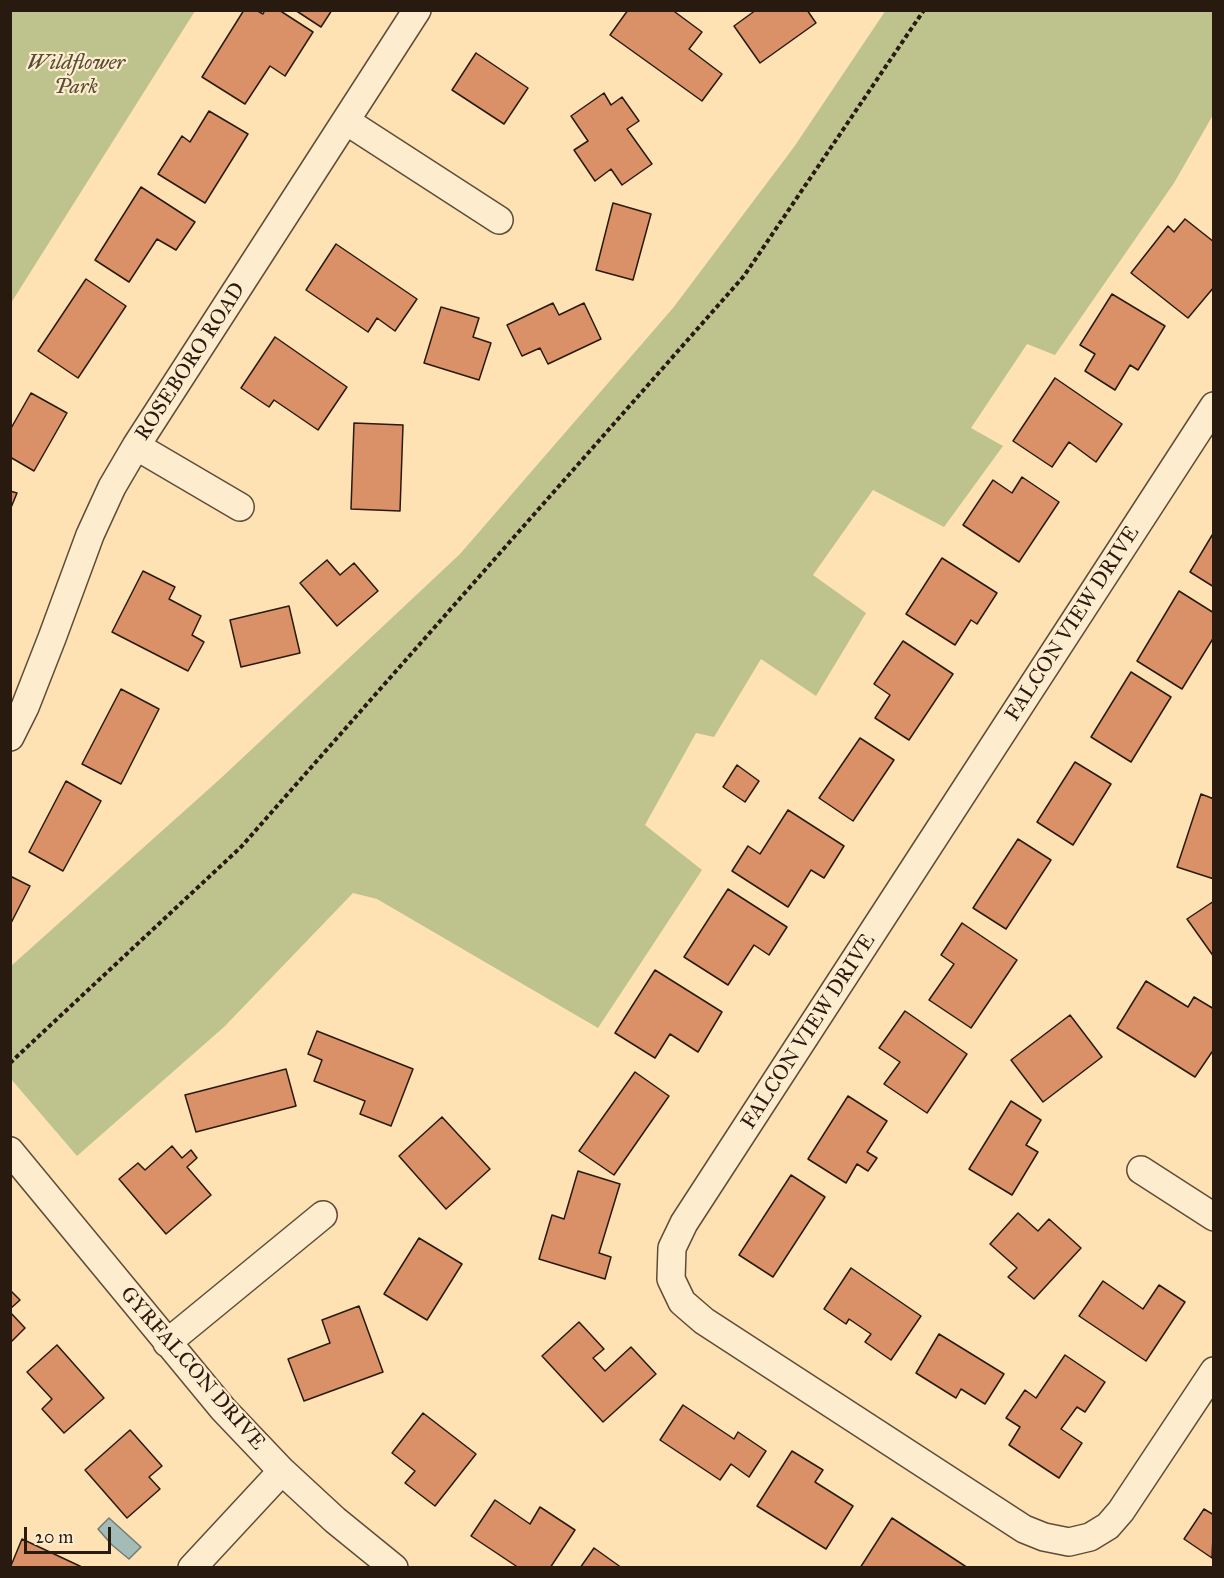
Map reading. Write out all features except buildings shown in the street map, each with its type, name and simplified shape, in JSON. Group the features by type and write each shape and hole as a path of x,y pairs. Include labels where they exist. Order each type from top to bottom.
{"street":[{"name":"ROSEBORO ROAD","path":"10,737 25,707 90,535 112,487 136,446 417,10"},
{"path":"346,121 499,220"},
{"name":"FALCON VIEW DRIVE","path":"1214,406 684,1223 672,1248 671,1279 682,1302 704,1321 1024,1529 1044,1537 1069,1542 1090,1537 1108,1526 1121,1511 1214,1371"},
{"path":"136,446 240,507"},
{"name":"GYRFALCON DRIVE","path":"10,1151 223,1409 282,1471 335,1520 394,1568"},
{"path":"1141,1170 1214,1217"},
{"path":"167,1343 323,1215"},
{"path":"192,1568 282,1471"}],"path":[{"path":"10,1063 241,847 736,285 924,10"}],"green space":[{"path":"886,10 1213,11 1213,115 1174,183 1055,355 1027,344 971,428 1003,446 944,527 873,490 813,575 866,613 816,696 761,659 714,737 696,733 645,825 702,870 598,1028 377,899 353,893 224,1027 77,1156 11,1079 11,966 220,779 460,554 673,308 794,147"},
{"name":"Wildflower Park","path":"10,11 195,11 11,303"}],"water":[{"path":"109,1518 141,1547 129,1559 98,1529"}]}
